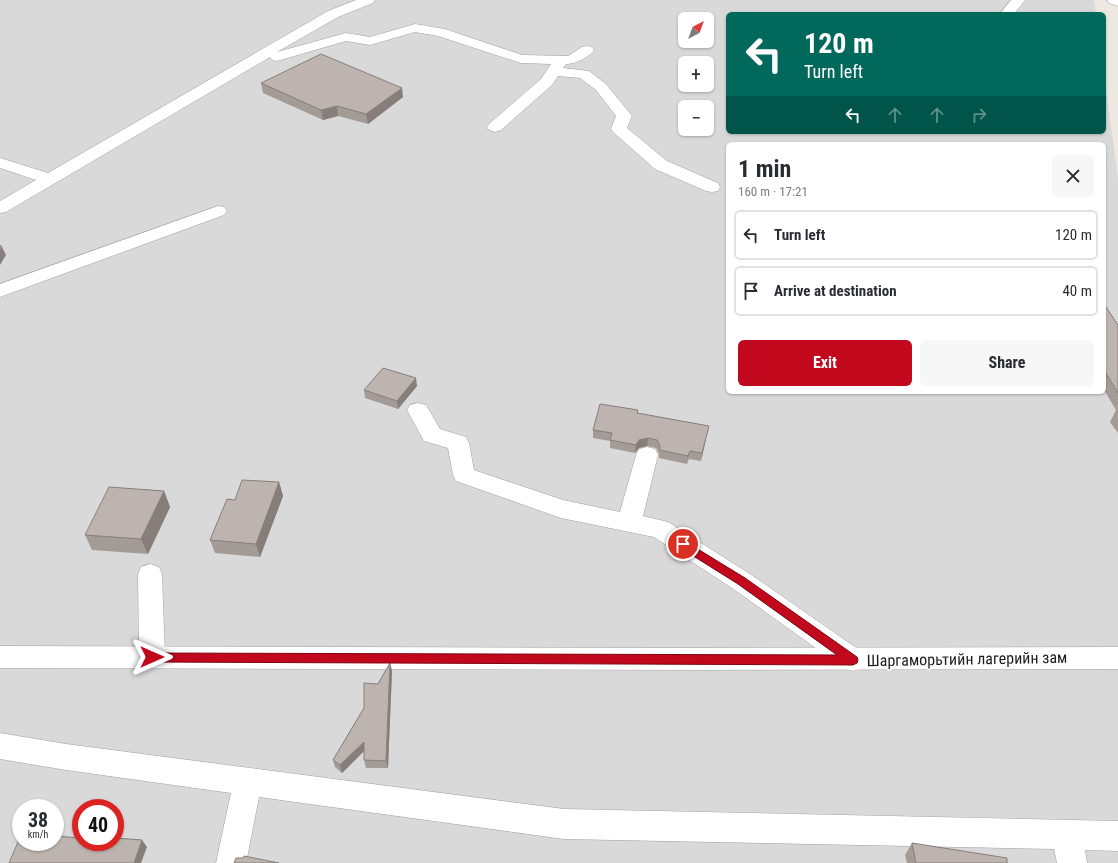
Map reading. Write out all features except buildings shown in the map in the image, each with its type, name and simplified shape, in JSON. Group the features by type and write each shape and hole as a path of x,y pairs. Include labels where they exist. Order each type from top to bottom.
{"street":[{"path":"0,208 333,14 368,0"},
{"path":"1009,12 1018,0"},
{"path":"1114,0 1118,2"},
{"path":"244,67 346,37 370,41 415,28 440,32 521,60 557,66 584,74 601,87 624,116 619,129 661,165 712,187"},
{"path":"495,127 547,82 557,66 588,50"},
{"path":"0,163 51,178"},
{"path":"0,291 218,211"},
{"path":"418,410 432,435 458,442 464,475 561,509 660,529 742,581 853,660"},
{"path":"629,523 647,456"},
{"path":"150,574 152,657"},
{"name":"Шаргаморьтийн лагерийн зам","path":"0,657 853,660 1118,658"},
{"path":"0,746 66,757 564,824 1069,849 1118,836"},
{"path":"231,863 248,781"}],"shaded area":[{"path":"0,0 1094,0 1096,12 726,12 726,134 1106,134 1106,90 1118,178 1118,863 0,863"}],"route":[{"path":"152,657 853,660 742,581 683,544"}]}
